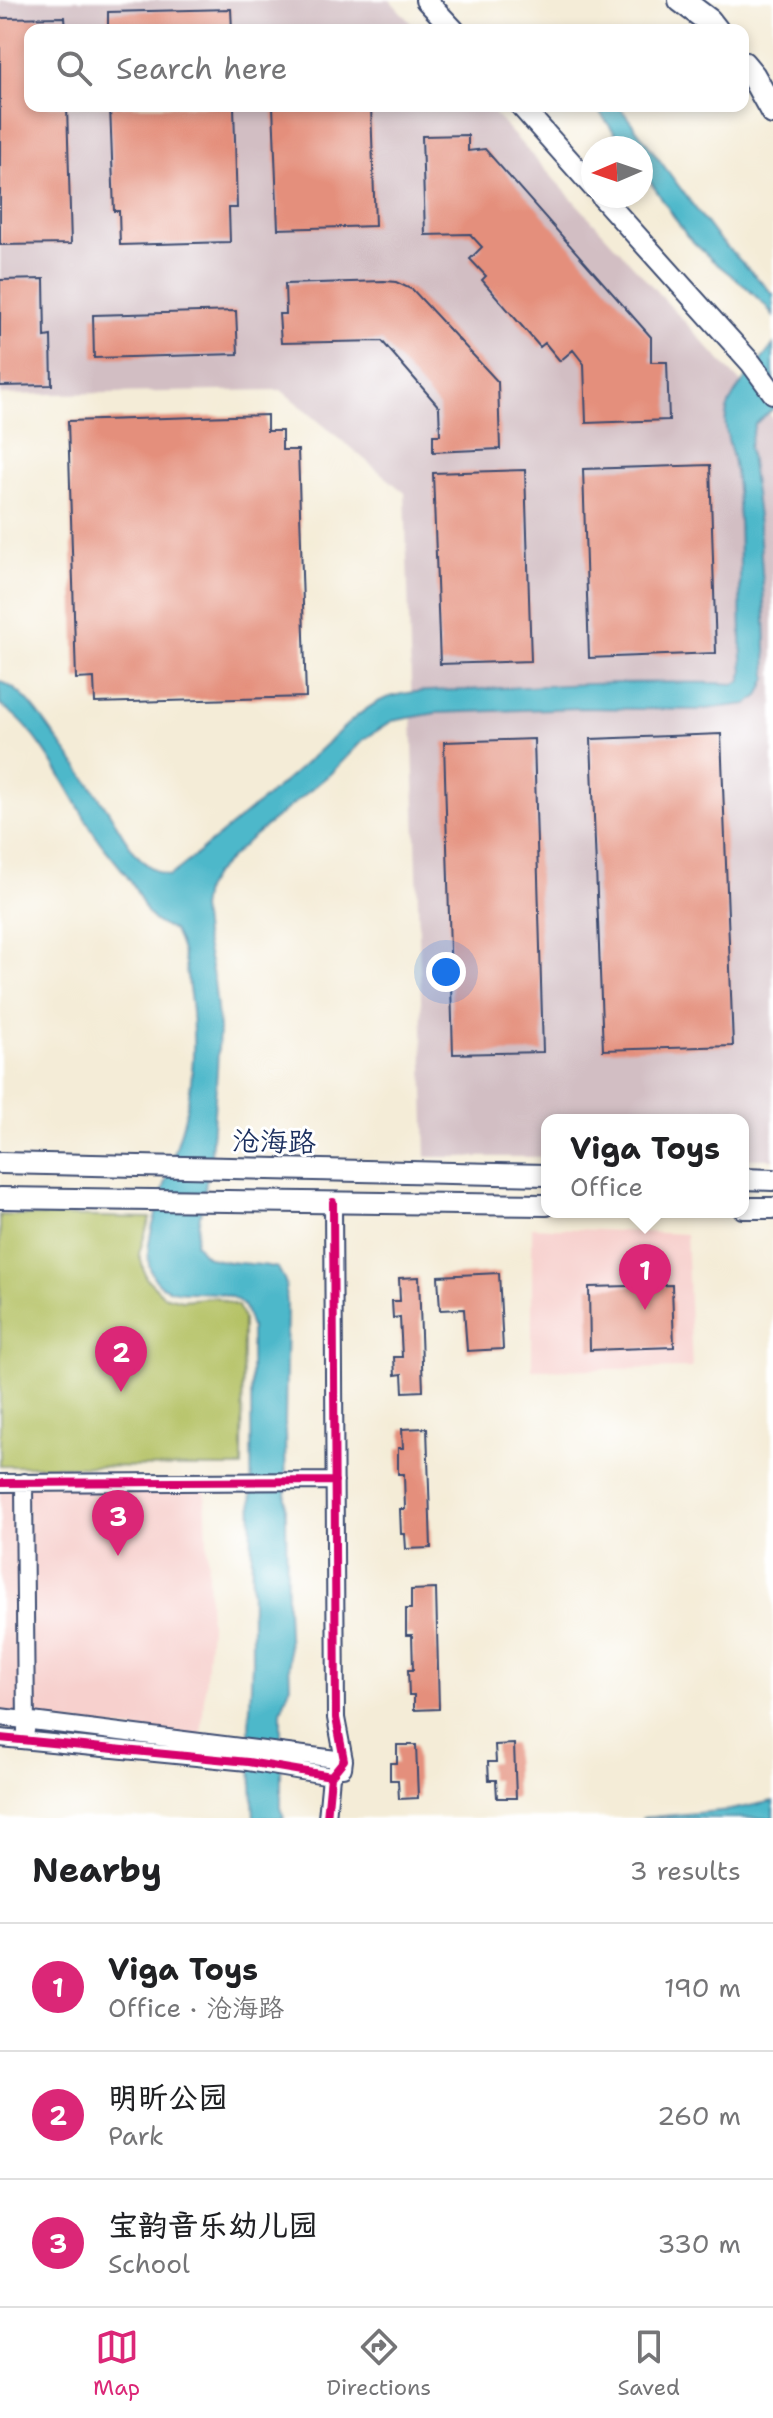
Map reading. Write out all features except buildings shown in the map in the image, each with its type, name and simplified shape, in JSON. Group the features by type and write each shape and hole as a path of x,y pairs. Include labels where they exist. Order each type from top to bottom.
{"highway":[{"path":"681,0 711,24"},
{"path":"749,71 773,112"}],"main road":[{"path":"426,0 448,24"},
{"path":"526,112 581,174"},
{"path":"612,208 751,363 773,393"},
{"name":"沧海路","path":"0,1163 541,1175"},
{"path":"749,1179 773,1180"},
{"path":"0,1198 541,1205"},
{"path":"749,1208 773,1208"}],"street":[{"path":"333,1202 336,1718 344,1760 338,1818"},
{"path":"0,1483 335,1481"},
{"path":"24,1482 27,1740"},
{"path":"0,1717 303,1762 344,1760"},
{"path":"0,1738 248,1755"},
{"path":"327,1818 331,1776 344,1760"},
{"path":"303,1762 331,1776"}],"shaded area":[{"path":"0,0 390,0 412,24 24,24 24,112 492,112 773,418 773,1159 749,1159 749,1114 541,1114 541,1157 426,1157 405,493 281,390 0,395"},
{"path":"532,1227 686,1234 692,1368 532,1370"},
{"path":"27,1485 205,1486 210,1627 201,1737 28,1718"},
{"path":"0,1486 18,1486 21,1715 0,1713"}],"green space":[{"path":"0,1215 150,1218 139,1253 146,1278 163,1295 182,1300 215,1297 238,1306 243,1318 242,1467 0,1466"}],"water":[{"path":"599,112 623,112 641,136 617,136"},
{"path":"653,152 716,236 773,294 773,316 746,287 687,236 653,186"},
{"path":"773,345 773,409 755,424 749,447 759,525 765,617 767,678 759,696 747,704 697,710 581,708 436,713 392,721 363,740 330,774 249,840 214,874 204,890 201,908 204,936 214,981 219,1028 211,1155 195,1243 204,1254 215,1260 278,1268 285,1281 287,1304 285,1422 290,1687 281,1711 281,1808 284,1818 254,1818 249,1728 252,1662 251,1327 244,1306 231,1297 164,1287 155,1279 148,1255 152,1228 183,1126 191,1083 192,1016 183,956 173,930 157,923 148,913 130,880 97,838 42,747 15,716 0,705 0,681 19,692 40,716 140,858 148,866 169,876 276,789 352,720 388,698 422,692 568,685 735,684 741,681 743,672 739,516 726,417 735,392"},
{"path":"773,1801 773,1818 642,1818 730,1810"}],"cycle path":[{"path":"327,1818 331,1776 344,1760 336,1718 333,1202"},
{"path":"0,1483 335,1481"},
{"path":"0,1738 248,1762 331,1776"}],"place":[{"name":"Viga Toys","path":"645,1310"},
{"name":"明昕公园","path":"121,1392"},
{"name":"宝韵音乐幼儿园","path":"118,1556"}]}
